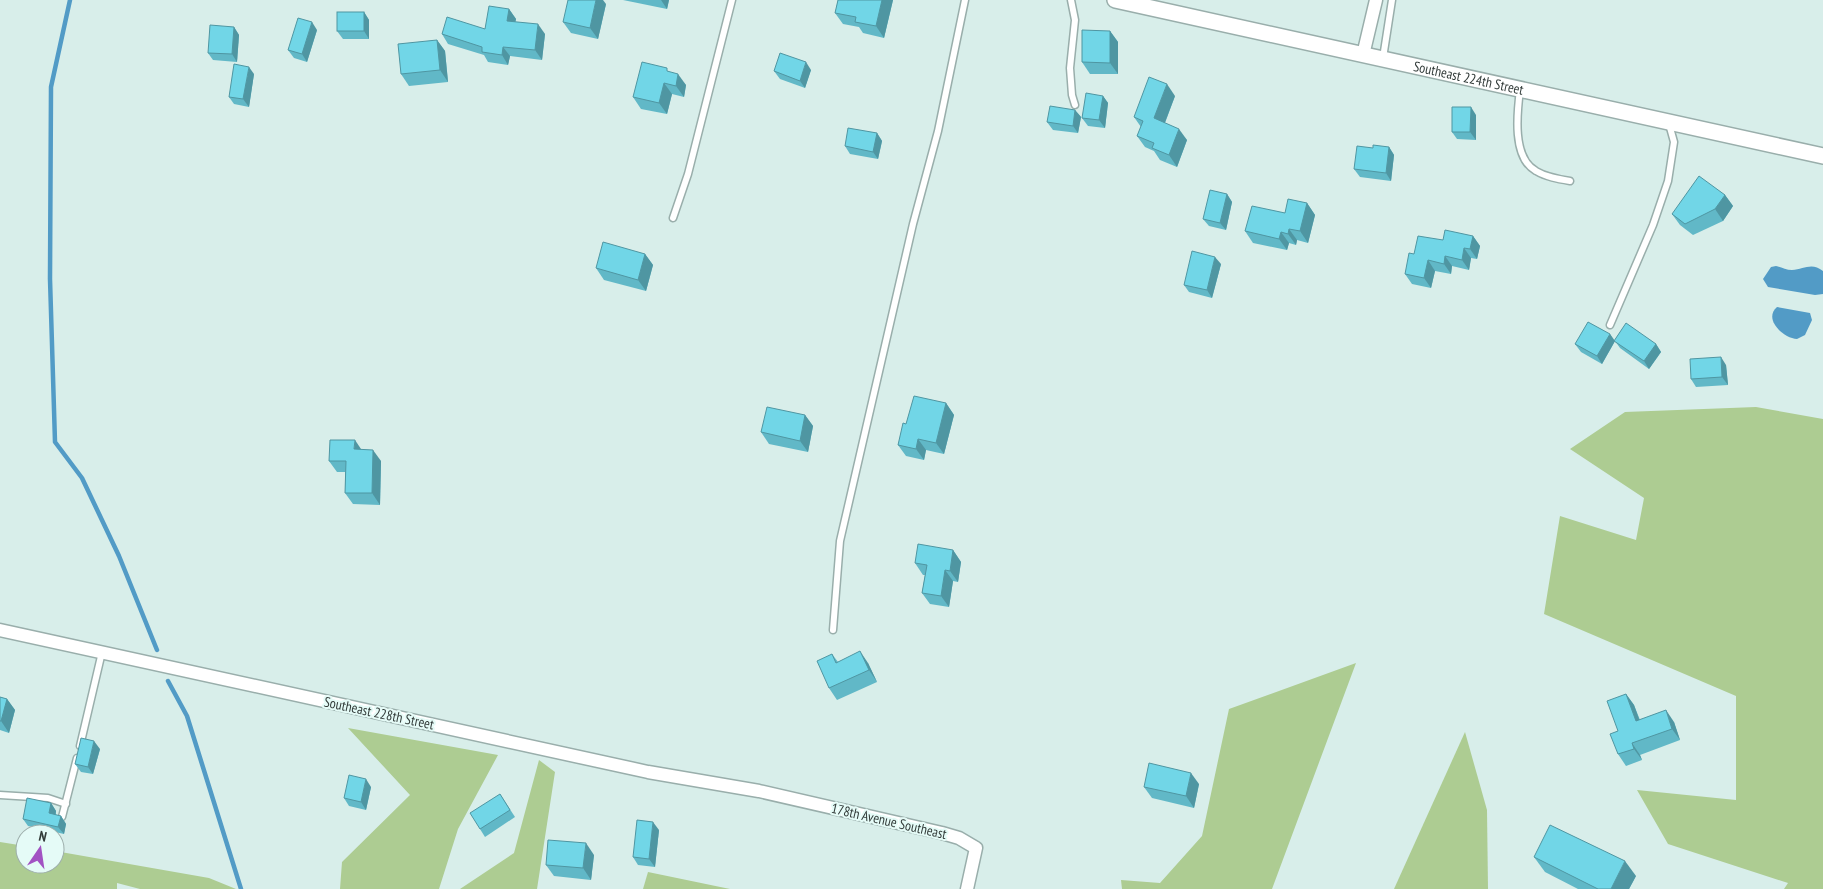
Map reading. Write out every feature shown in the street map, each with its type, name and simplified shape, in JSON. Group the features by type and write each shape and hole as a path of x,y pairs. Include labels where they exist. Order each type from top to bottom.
{"street":[{"name":"Southeast 224th Street","path":"1115,0 1823,156"},
{"path":"1363,55 1376,0"},
{"name":"Southeast 228th Street","path":"0,630 648,772 759,791"},
{"name":"178th Avenue Southeast","path":"759,791 959,838 976,848 967,889"}],"lane":[{"path":"673,218 688,174 732,0"},
{"path":"833,630 840,541 911,234 938,131 965,0"},
{"path":"1071,0 1075,20 1070,68 1072,95 1076,105"},
{"path":"1382,59 1392,0"},
{"path":"1520,89 1517,122 1520,146 1524,158 1534,170 1548,176 1570,181"},
{"path":"1610,325 1640,257 1668,181 1674,142 1669,122"},
{"path":"62,817 102,652"},
{"path":"0,795 48,798 66,804"}],"green space":[{"path":"1756,407 1823,419 1823,889 1784,889 1788,883 1668,844 1637,790 1736,800 1736,696 1544,614 1560,516 1636,540 1644,498 1570,449 1625,412"},
{"path":"1356,663 1272,889 1122,889 1121,880 1160,883 1202,836 1229,709"},
{"path":"348,728 498,755 458,829 439,889 340,889 342,862 410,795"},
{"path":"1465,732 1487,810 1488,889 1394,889"},
{"path":"539,760 555,772 537,889 460,889 514,853"},
{"path":"0,842 15,844 15,874 65,874 65,853 209,878 236,889 140,889 117,883 117,889 0,889"},
{"path":"648,872 730,889 643,889"}],"water":[{"path":"1776,266 1788,270 1812,266 1819,268 1823,271 1823,294 1815,295 1768,287 1763,279 1771,267"},
{"path":"1777,307 1810,313 1812,320 1805,335 1797,339 1781,332 1773,322 1772,317"}],"building":[{"path":"568,0 596,0 590,28 563,22"},
{"path":"838,0 882,0 876,26 855,22 856,17 835,13"},
{"path":"489,6 509,9 507,21 538,24 535,50 503,47 502,55 482,52 482,47 442,34 447,17 485,29"},
{"path":"337,12 364,12 364,31 337,31"},
{"path":"298,18 312,22 302,54 288,50"},
{"path":"210,25 234,27 232,54 208,53"},
{"path":"1082,30 1110,31 1110,63 1082,62"},
{"path":"437,40 440,70 401,74 398,44"},
{"path":"780,53 806,62 800,81 774,71"},
{"path":"642,62 667,68 667,71 678,74 676,86 664,83 659,103 633,97"},
{"path":"234,64 249,67 243,99 229,97"},
{"path":"1149,77 1167,84 1154,118 1179,129 1169,155 1152,148 1154,143 1137,136 1143,121 1134,117"},
{"path":"1086,93 1103,96 1099,120 1082,118"},
{"path":"1050,106 1075,110 1073,126 1047,122"},
{"path":"1452,107 1471,107 1470,132 1452,132"},
{"path":"848,128 877,133 873,152 845,146"},
{"path":"1373,145 1389,147 1386,173 1354,169 1357,146 1373,148"},
{"path":"1699,176 1725,195 1715,209 1685,224 1672,214"},
{"path":"1210,190 1227,194 1220,223 1203,219"},
{"path":"1288,199 1307,203 1300,231 1289,229 1288,234 1281,232 1279,239 1245,231 1252,206 1285,213"},
{"path":"1445,230 1473,236 1470,249 1464,248 1462,260 1445,256 1444,264 1428,260 1424,278 1405,274 1409,253 1414,254 1418,236 1443,240"},
{"path":"603,242 645,254 638,280 596,268"},
{"path":"1192,251 1215,257 1207,290 1184,285"},
{"path":"1588,322 1610,334 1597,356 1575,344"},
{"path":"1626,323 1656,344 1644,361 1614,341"},
{"path":"1721,357 1722,377 1691,379 1690,359"},
{"path":"914,396 946,403 936,443 918,439 916,449 898,445 903,423 906,424"},
{"path":"767,407 805,415 800,441 761,432"},
{"path":"330,440 355,440 354,449 373,450 372,493 345,493 346,461 329,461"},
{"path":"918,544 953,550 950,571 945,570 941,596 922,593 927,565 915,563"},
{"path":"860,651 869,670 829,688 817,661 832,654 836,663"},
{"path":"1626,694 1636,721 1666,710 1672,729 1632,743 1634,749 1618,754 1610,734 1618,731 1607,701"},
{"path":"0,697 7,699 1,721 0,721"},
{"path":"81,738 94,741 88,767 75,764"},
{"path":"1149,763 1191,773 1186,796 1144,787"},
{"path":"349,775 366,779 361,802 344,798"},
{"path":"500,794 510,810 480,829 470,813"},
{"path":"27,798 51,803 49,813 61,816 59,824 45,824 23,819"},
{"path":"637,820 653,822 649,859 633,857"},
{"path":"1550,825 1625,861 1611,889 1598,889 1534,857"},
{"path":"548,840 586,843 583,868 546,865"}],"waterway":[{"path":"70,0 51,87 50,279 55,442 82,478 119,556 157,650"},
{"path":"168,681 187,716 241,889"}]}
